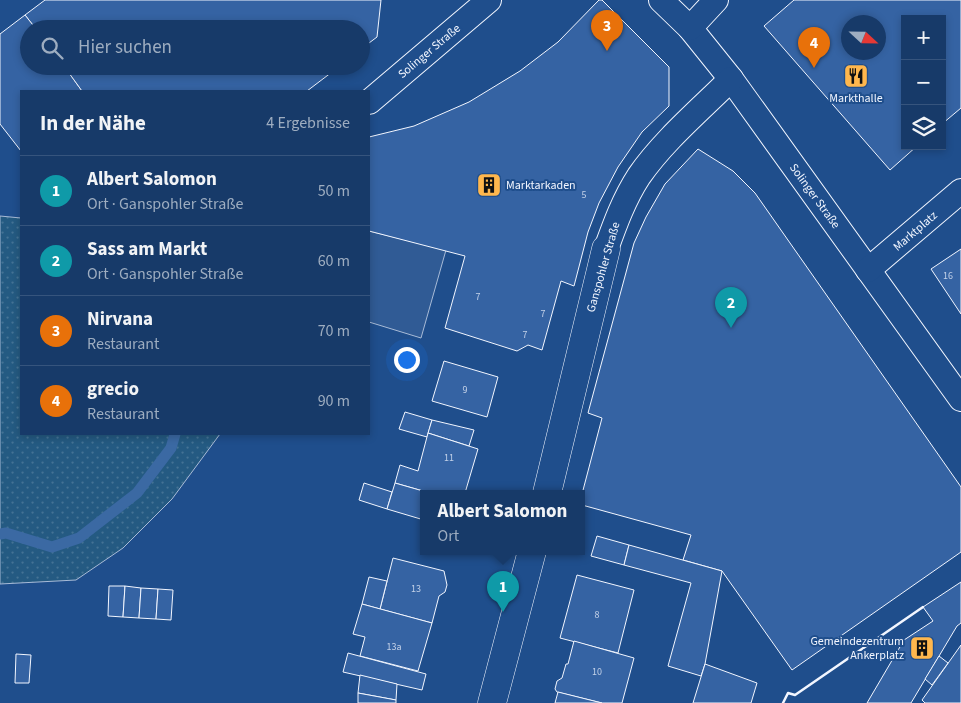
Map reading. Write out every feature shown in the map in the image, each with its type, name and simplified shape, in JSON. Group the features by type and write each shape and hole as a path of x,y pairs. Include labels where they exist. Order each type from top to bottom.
{"street":[{"name":"Solinger Straße","path":"370,101 489,0"},
{"name":"Solinger Straße","path":"661,0 690,28 731,79 961,398"},
{"path":"690,28 716,0"},
{"name":"Ganspohler Straße","path":"548,490 597,281 618,215 639,176 670,139 731,79"},
{"name":"Marktplatz","path":"868,270 961,191"},
{"path":"492,703 531,555"}],"shaded area":[{"path":"0,216 20,218 20,435 219,435 172,499 123,548 76,580 0,584"},
{"path":"370,231 446,250 421,338 370,322"}],"building":[{"path":"45,0 381,0 377,37 370,42 370,20 29,20 25,15"},
{"name":"Marktarkaden","path":"599,0 602,0 669,67 669,106 642,132 618,167 599,203 588,232 574,286 561,281 542,350 528,345 517,351 445,328 465,256 370,231 370,137 414,126 469,102 520,71 558,42"},
{"name":"Markthalle","path":"794,0 961,0 961,108 946,121 946,15 901,15 901,150 912,150 890,170 764,26"},
{"path":"25,15 29,20 20,20 20,75 70,75 81,90 20,90 20,150 0,124 0,34"},
{"path":"70,75 328,75 308,90 81,90"},
{"path":"698,149 733,171 755,193 961,487 961,552 792,670 722,571 683,560 691,535 585,506 585,490 583,490 602,418 588,413 634,243 665,184"},
{"path":"961,249 961,314 931,269"},
{"path":"444,361 498,377 487,417 432,401"},
{"path":"405,412 432,420 427,437 399,429"},
{"path":"432,420 474,430 469,446 428,433"},
{"path":"428,433 478,449 466,490 420,490 395,483 400,465 418,471"},
{"path":"364,483 392,492 387,509 359,500"},
{"path":"395,483 420,490 420,519 387,509"},
{"path":"597,536 629,545 624,565 591,556"},
{"path":"629,545 722,571 705,664 701,676 668,666 691,583 624,565"},
{"path":"393,558 444,571 447,585 445,592 439,596 432,623 380,609"},
{"path":"577,575 634,590 618,653 560,638"},
{"path":"369,577 387,581 380,609 362,604"},
{"name":"Gemeindezentrum Ankerplatz","path":"961,582 961,623 957,626 911,703 867,703 904,640 933,621 923,607"},
{"path":"109,586 125,586 123,617 108,616"},
{"path":"125,586 141,588 139,618 123,617"},
{"path":"141,588 158,589 156,619 139,618"},
{"path":"158,589 173,590 171,620 156,619"},
{"path":"362,604 432,623 418,671 360,656 365,637 353,634"},
{"path":"574,641 634,658 622,703 602,703 557,692 555,689 557,681 562,678 566,664 568,664"},
{"path":"961,645 961,703 925,703 922,700"},
{"path":"348,653 426,674 422,690 343,672"},
{"path":"16,654 31,655 29,683 15,683"},
{"path":"939,656 948,663 932,685 925,679"},
{"path":"705,664 757,683 751,703 693,703"},
{"path":"360,675 397,684 396,700 358,693"},
{"path":"558,692 602,703 555,703"},
{"path":"358,693 396,700 396,703 358,703"}],"waterway":[{"path":"0,534 6,533 52,547 79,538 137,493 171,448 175,435"}],"wall":[{"path":"783,703 788,693 795,695 923,607"}],"place":[{"name":"Nirvana","path":"607,51"},
{"name":"grecio","path":"814,68"},
{"name":"Markthalle","path":"856,76"},
{"name":"Marktarkaden","path":"489,185"},
{"name":"Sass am Markt","path":"731,328"},
{"name":"Albert Salomon","path":"503,612"},
{"name":"Gemeindezentrum Ankerplatz","path":"922,648"}]}
